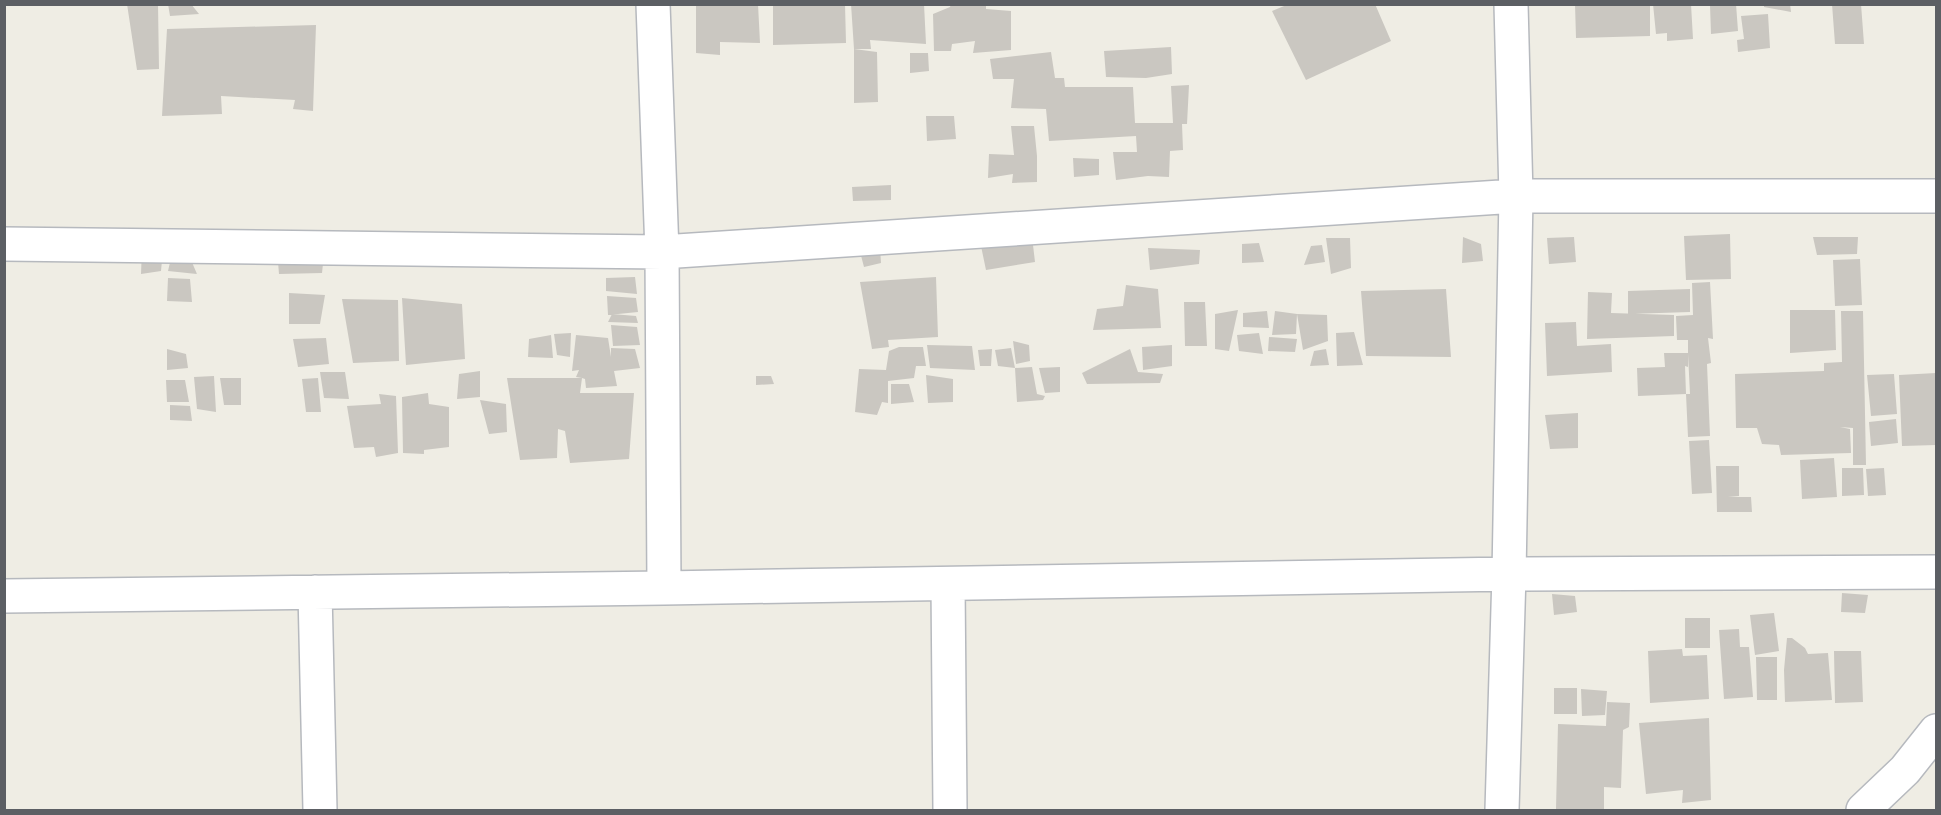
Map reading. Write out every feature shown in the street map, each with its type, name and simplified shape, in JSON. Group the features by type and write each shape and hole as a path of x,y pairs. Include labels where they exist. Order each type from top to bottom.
{"street":[{"path":"653,4 662,252 664,588"},
{"path":"1502,810 1516,196 1510,4"},
{"path":"4,244 662,252 1516,196 1936,196"},
{"path":"4,596 1509,574 1936,572"},
{"path":"948,584 950,810"},
{"path":"315,592 320,810"},
{"path":"1863,810 1905,770 1936,731"}],"building":[{"path":"127,4 158,4 159,69 137,70"},
{"path":"168,4 191,4 199,14 170,16"},
{"path":"696,4 758,4 760,43 720,42 720,55 696,53"},
{"path":"773,4 845,4 846,43 773,45"},
{"path":"851,4 924,4 926,44 870,40 871,49 854,49"},
{"path":"951,4 986,4 986,9 1011,11 1011,50 973,53 975,41 952,44 951,51 934,51 933,14 950,7"},
{"path":"1289,4 1375,4 1391,41 1306,80 1272,11"},
{"path":"1575,4 1650,4 1650,36 1576,38"},
{"path":"1653,4 1691,4 1693,39 1667,41 1667,33 1656,34"},
{"path":"1736,4 1738,31 1711,34 1710,5"},
{"path":"1764,4 1790,4 1791,12 1764,7"},
{"path":"1832,4 1861,4 1864,44 1835,44"},
{"path":"1768,14 1770,48 1738,52 1737,40 1744,39 1741,16"},
{"path":"316,25 313,111 293,109 295,100 221,96 222,114 162,116 167,29"},
{"path":"1171,47 1172,74 1146,78 1106,77 1104,51"},
{"path":"854,49 877,52 878,102 854,103"},
{"path":"1051,52 1055,78 1064,78 1065,87 1133,87 1135,123 1173,123 1171,86 1189,85 1187,124 1182,124 1183,150 1170,151 1169,177 1148,176 1116,180 1113,152 1137,152 1136,136 1049,141 1046,109 1011,108 1014,79 993,79 990,59"},
{"path":"910,53 928,53 929,71 910,73"},
{"path":"926,116 954,116 956,139 927,141"},
{"path":"1011,126 1034,126 1037,182 1012,183 1013,174 988,178 989,154 1014,155"},
{"path":"1073,158 1099,159 1099,175 1074,177"},
{"path":"891,185 891,200 853,201 852,187"},
{"path":"1730,234 1731,279 1686,280 1684,236"},
{"path":"1463,237 1481,244 1483,261 1462,263"},
{"path":"1574,237 1576,262 1549,264 1547,238"},
{"path":"1813,237 1858,237 1857,254 1817,255"},
{"path":"1326,238 1350,238 1351,268 1331,274"},
{"path":"1259,243 1264,262 1242,263 1242,244"},
{"path":"1033,245 1035,262 986,270 981,246"},
{"path":"1322,245 1325,262 1304,265 1311,246"},
{"path":"142,248 163,250 161,271 141,274"},
{"path":"859,248 880,248 881,263 864,267"},
{"path":"1148,248 1200,250 1199,264 1150,270"},
{"path":"277,249 324,254 322,273 279,274"},
{"path":"188,253 197,274 168,271 172,254"},
{"path":"1860,259 1862,305 1835,306 1833,260"},
{"path":"635,277 637,294 606,291 606,278"},
{"path":"936,277 938,337 888,340 889,347 872,349 860,282"},
{"path":"168,278 190,279 192,302 167,301"},
{"path":"1710,282 1713,339 1708,338 1711,363 1707,364 1710,436 1688,437 1686,394 1638,396 1637,368 1665,367 1664,353 1688,353 1688,340 1677,340 1676,316 1693,315 1692,283","holes":["1688,354 1690,394 1686,394 1685,366 1688,367"]},
{"path":"1126,285 1158,289 1161,328 1093,330 1097,309 1123,306"},
{"path":"1446,289 1451,357 1366,356 1361,291"},
{"path":"1690,289 1690,312 1628,314 1628,291"},
{"path":"1588,292 1612,293 1611,313 1674,315 1674,336 1587,339"},
{"path":"289,293 325,295 320,324 289,324"},
{"path":"607,296 636,298 638,312 608,315"},
{"path":"402,298 462,304 465,359 406,365"},
{"path":"342,299 398,300 399,361 353,363"},
{"path":"1184,302 1205,302 1207,346 1185,346"},
{"path":"1238,310 1229,351 1215,349 1215,314"},
{"path":"1790,310 1835,310 1836,350 1790,353"},
{"path":"1267,311 1269,328 1243,327 1243,313"},
{"path":"1275,311 1297,314 1296,334 1272,335"},
{"path":"1841,311 1863,311 1866,465 1853,465 1853,428 1840,427 1850,429 1851,453 1781,455 1779,445 1762,444 1757,428 1736,428 1735,374 1824,371 1824,363 1842,362"},
{"path":"612,314 636,316 638,323 608,322"},
{"path":"1297,314 1327,315 1328,341 1303,350"},
{"path":"1576,322 1577,346 1611,344 1612,372 1547,376 1545,323"},
{"path":"611,325 637,327 640,345 613,346"},
{"path":"1354,332 1363,365 1337,366 1336,333"},
{"path":"571,333 570,357 557,355 554,334"},
{"path":"1259,333 1263,354 1239,351 1237,335"},
{"path":"551,335 553,358 528,357 529,339"},
{"path":"576,335 608,338 611,357 611,348 635,349 640,368 614,371 617,386 586,388 585,379 576,377 579,370 572,371"},
{"path":"1269,337 1297,339 1295,352 1268,351"},
{"path":"326,338 329,364 298,367 293,339"},
{"path":"1013,341 1029,345 1030,361 1016,364"},
{"path":"927,345 972,346 975,370 930,368"},
{"path":"1172,345 1172,366 1143,370 1142,347"},
{"path":"899,347 923,347 926,366 916,366 914,378 888,381 888,403 882,402 877,415 855,412 859,369 886,370 889,351"},
{"path":"1011,348 1015,368 998,366 995,350"},
{"path":"167,349 186,354 188,368 167,370"},
{"path":"992,349 991,366 980,366 978,350"},
{"path":"1130,349 1138,372 1163,374 1160,383 1087,384 1082,373"},
{"path":"1326,349 1329,365 1310,366 1314,351"},
{"path":"1032,367 1037,394 1045,396 1043,400 1017,402 1015,368"},
{"path":"1060,367 1060,392 1045,393 1039,368"},
{"path":"480,371 480,397 457,399 459,374"},
{"path":"320,372 345,372 349,399 324,398"},
{"path":"1936,373 1936,445 1902,446 1899,375"},
{"path":"1894,374 1897,414 1871,416 1867,375"},
{"path":"926,375 953,379 953,402 928,403"},
{"path":"214,376 216,412 197,409 194,377"},
{"path":"756,376 771,376 774,384 756,385"},
{"path":"220,378 241,378 241,405 224,405"},
{"path":"318,378 321,412 306,412 302,379"},
{"path":"507,378 582,378 580,393 634,393 629,459 570,463 565,431 558,429 557,458 520,460"},
{"path":"166,380 185,380 189,402 167,402"},
{"path":"891,384 909,384 914,402 891,404"},
{"path":"428,393 429,404 449,407 449,447 424,450 424,454 403,453 402,397"},
{"path":"379,394 396,396 398,453 376,457 374,447 354,448 347,406 381,404"},
{"path":"480,400 506,404 507,432 489,434"},
{"path":"170,405 190,406 192,421 170,420"},
{"path":"1578,413 1578,448 1550,449 1545,415"},
{"path":"1896,419 1898,443 1871,446 1869,422"},
{"path":"1709,440 1712,493 1692,494 1689,441"},
{"path":"1834,458 1837,497 1802,499 1800,460"},
{"path":"1716,466 1739,466 1739,496 1728,497 1751,497 1752,512 1717,512"},
{"path":"1842,468 1863,468 1864,495 1842,496"},
{"path":"1884,468 1886,495 1868,496 1866,469"},
{"path":"1842,593 1868,595 1865,613 1841,612"},
{"path":"1552,594 1575,596 1577,612 1554,615"},
{"path":"1774,613 1779,651 1755,655 1750,615"},
{"path":"1685,618 1710,618 1710,648 1685,648"},
{"path":"1739,629 1740,647 1749,647 1753,697 1724,699 1719,630"},
{"path":"1787,638 1792,638 1805,648 1808,654 1828,653 1832,700 1785,702 1784,670"},
{"path":"1682,649 1683,656 1707,655 1709,699 1650,703 1648,651"},
{"path":"1834,651 1861,651 1863,702 1835,703"},
{"path":"1756,657 1777,657 1777,700 1757,700"},
{"path":"1554,688 1577,688 1577,714 1554,714"},
{"path":"1581,689 1607,691 1605,715 1582,716"},
{"path":"1607,702 1630,703 1629,727 1623,730 1621,788 1604,787 1604,810 1556,809 1558,724 1606,726"},
{"path":"1709,718 1711,800 1682,803 1683,790 1646,794 1639,723"}]}
